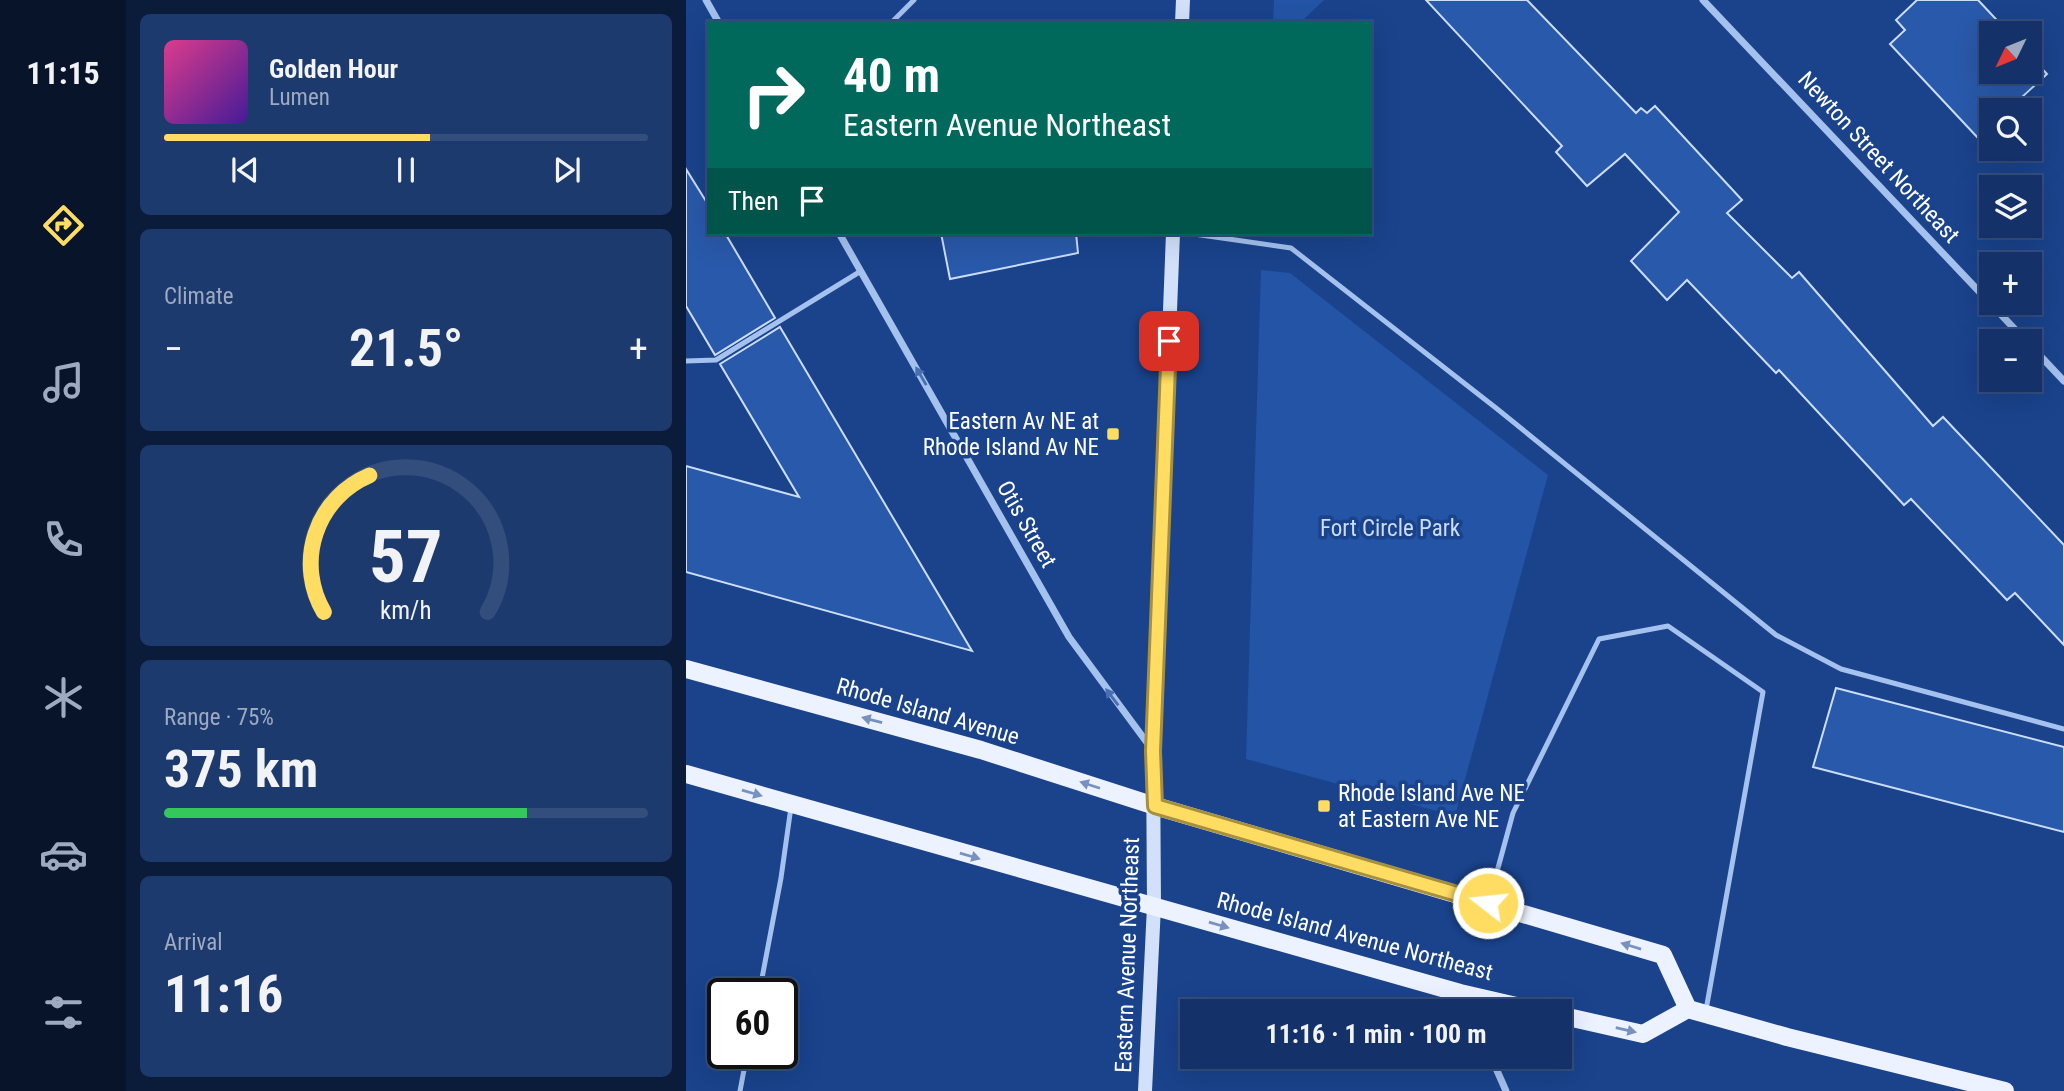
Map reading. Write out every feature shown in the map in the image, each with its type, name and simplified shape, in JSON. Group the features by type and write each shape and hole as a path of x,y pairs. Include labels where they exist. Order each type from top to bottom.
{"main road":[{"path":"1182,21 1183,0"},
{"name":"Eastern Avenue Northeast","path":"1145,1091 1154,906 1153,751 1172,235"},
{"name":"Rhode Island Avenue","path":"686,669 981,750 1155,806"},
{"path":"686,775 1154,906"},
{"path":"1155,806 1663,955 1688,1009"},
{"name":"Rhode Island Avenue Northeast","path":"1154,906 1486,999"},
{"path":"1572,1018 1643,1034 1688,1009 1787,1037 2005,1091"}],"street":[{"path":"706,0 718,21"},
{"name":"Newton Street Northeast","path":"1703,0 2015,329"},
{"name":"Otis Street","path":"840,235 1069,637 1153,751"},
{"path":"2042,358 2064,381"},
{"path":"1460,993 1463,999"},
{"path":"1496,1069 1506,1091"}],"lane":[{"path":"893,21 914,0"},
{"path":"1202,235 1291,247 1485,399 1776,635 1841,669 2064,729"},
{"path":"686,361 716,360 861,271"},
{"path":"1488,903 1513,813 1599,639 1668,626 1763,692 1706,1014"},
{"path":"762,978 781,878 791,804"},
{"path":"740,1091 744,1069"}],"green space":[{"path":"1274,0 1324,0 1302,21 1273,21"},
{"name":"Fort Circle Park","path":"1261,270 1290,273 1548,475 1455,816 1246,759"}],"building":[{"path":"1426,0 1527,0 1636,113 1641,108 1647,113 1655,106 1742,200 1727,213 1792,278 1799,272 1933,426 1943,417 2064,545 2064,645 2015,593 2007,600 1911,499 1904,505 1779,370 1776,373 1687,280 1667,300 1631,261 1679,212 1625,154 1587,186 1556,152 1562,146"},
{"path":"1917,0 1978,0 1998,21 1979,21 1979,84 2036,84 2021,98 1979,98 1978,138 1890,44 1905,30 1896,20"},
{"path":"686,169 707,203 707,235 726,235 775,318 715,355 686,306"},
{"path":"941,235 1076,235 1078,253 950,279"},
{"path":"780,327 972,651 686,572 686,466 799,497 720,364"},
{"path":"1836,688 2064,747 2064,832 1813,767"}],"place":[{"name":"Eastern Av NE at Rhode Island Av NE","path":"1113,434"},
{"name":"Rhode Island Ave NE at Eastern Ave NE","path":"1324,806"}],"route":[{"path":"1169,341 1153,751 1155,806 1488,903"}]}
